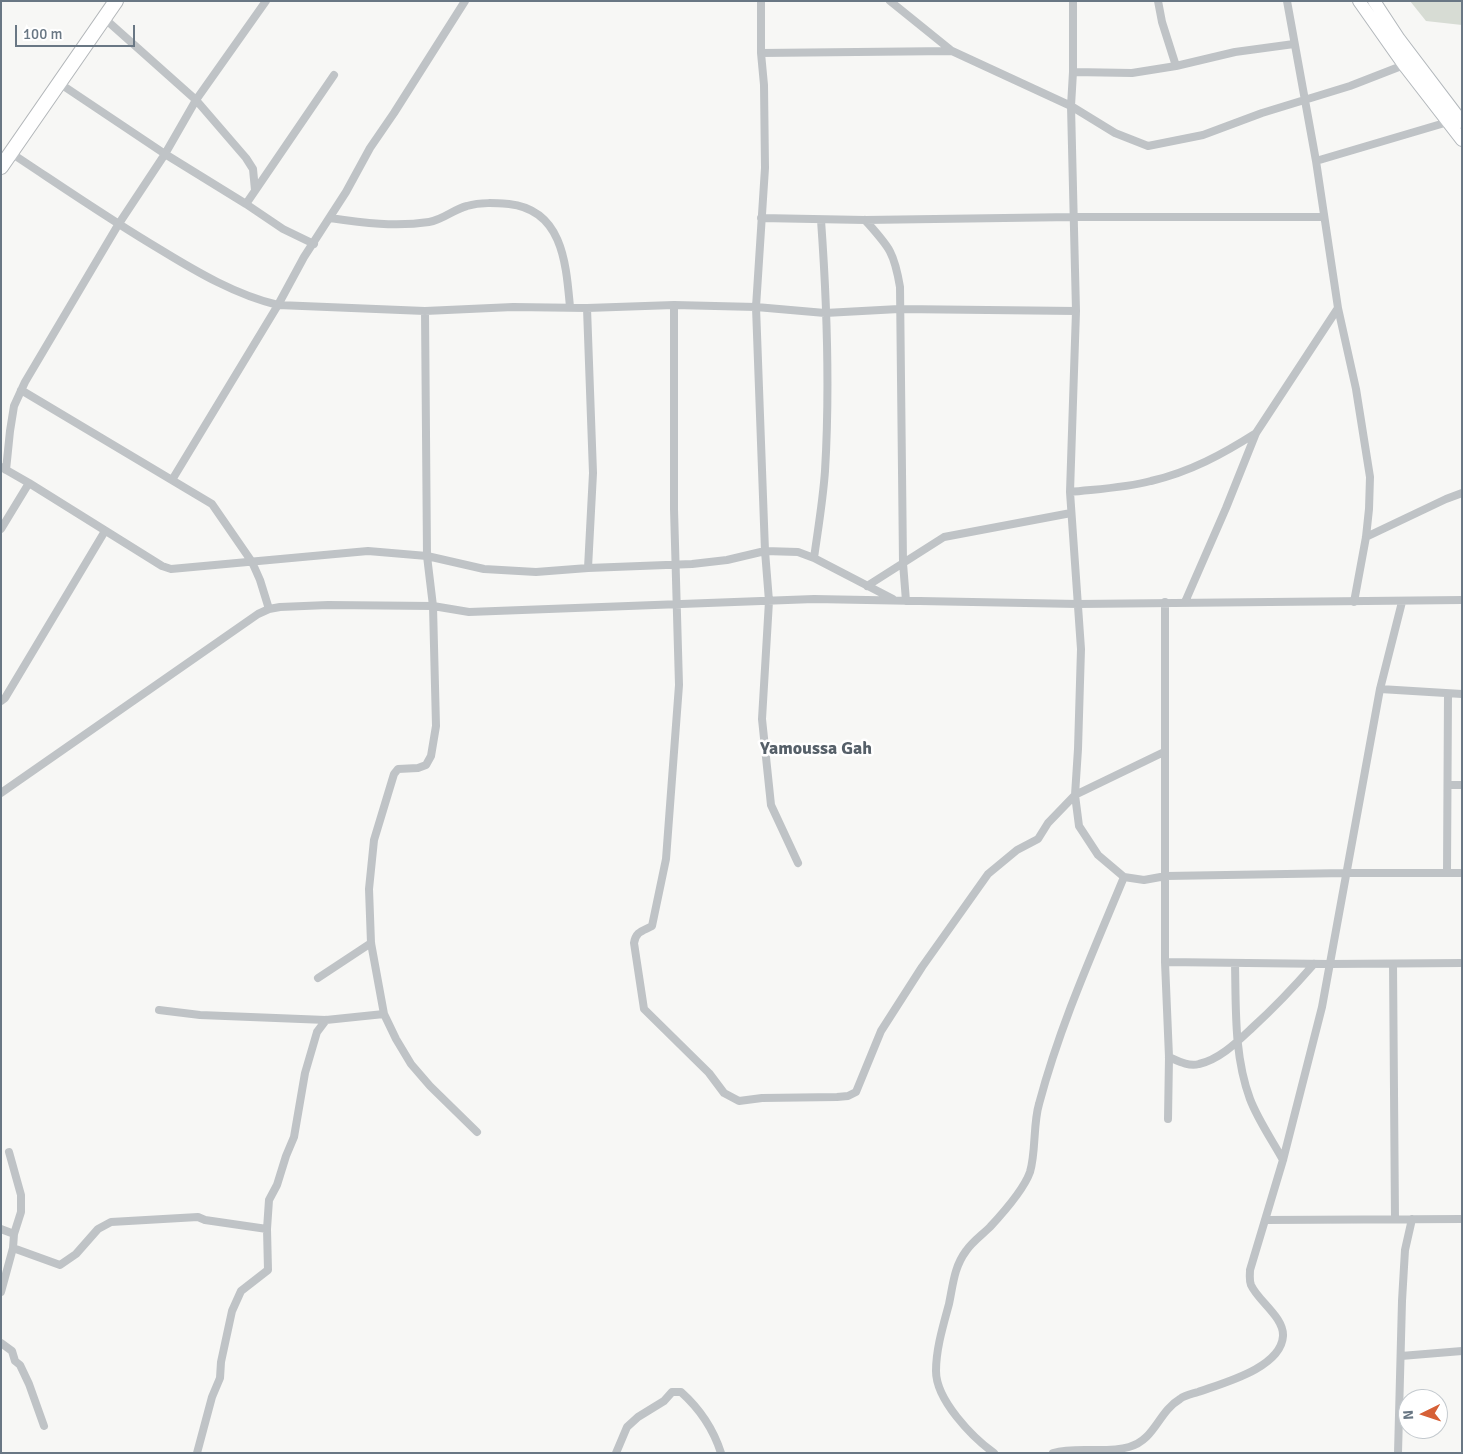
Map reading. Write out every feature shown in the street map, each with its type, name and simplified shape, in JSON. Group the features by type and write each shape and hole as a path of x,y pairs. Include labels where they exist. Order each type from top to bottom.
{"highway":[{"path":"1,167 116,1"}],"main road":[{"path":"1358,1 1404,65 1458,122"},
{"path":"1374,1 1458,122 1462,140"}],"street":[{"path":"266,1 196,100 165,154 118,225 21,390 14,406 4,469 162,566 171,569 368,551 427,556 484,569 521,572 726,560 765,551 798,552 814,558 895,600"},
{"path":"172,480 278,306 304,257 330,218 370,148 399,106 465,1"},
{"path":"761,1 765,168 756,307 765,551 769,601 762,719 771,805 798,864"},
{"path":"890,1 952,51 1072,106 1115,133 1148,146 1203,135 1306,99 1350,86 1404,65"},
{"path":"1073,1 1074,72 1072,106 1076,311 1070,492 1081,649 1075,795 1080,826 1098,855 1124,877 1144,880 1166,876 1462,873"},
{"path":"1158,1 1162,22 1176,66"},
{"path":"1287,1 1306,99 1338,308 1356,389 1370,477 1366,538 1354,602"},
{"path":"104,18 196,100 246,158 253,169 255,190"},
{"path":"1074,72 1132,73 1176,66 1235,52 1294,44"},
{"path":"762,53 952,51"},
{"path":"246,204 334,75"},
{"path":"59,83 165,154 283,229 314,244"},
{"path":"1316,161 1458,122"},
{"path":"11,153 118,225 214,280 278,306 425,310 674,305 756,307 825,313 900,309 1076,311"},
{"path":"330,218 374,224 403,224 431,222 467,206 494,203 521,206 540,214 551,226 559,240 565,263 570,307"},
{"path":"761,218 865,220 1074,217 1324,217"},
{"path":"814,558 825,472 828,378 821,220"},
{"path":"865,220 889,246 897,264 900,287 903,563 906,601"},
{"path":"674,305 674,509 679,686 666,859 652,926 638,932 634,943 644,1009 709,1072 724,1093 739,1101 762,1098 837,1097 848,1096 856,1092 881,1031 922,967 988,874 1017,850 1038,839 1048,823 1075,795 1164,752"},
{"path":"587,308 593,473 588,568"},
{"path":"1185,602 1256,433 1338,308"},
{"path":"425,310 427,556 433,606 436,726 430,756 426,765 418,768 398,769 394,774 374,840 369,888 371,942 384,1014 396,1039 411,1064 430,1086 477,1132"},
{"path":"21,390 212,504 252,562 260,580 268,609"},
{"path":"1070,492 1150,481 1224,453 1256,433"},
{"path":"1,529 29,483"},
{"path":"1366,538 1462,493"},
{"path":"867,586 944,538 1071,513"},
{"path":"1,701 5,698 105,531"},
{"path":"1,792 258,614 280,606 433,606 469,612 583,606 676,605 814,599 1078,604 1462,600"},
{"path":"1165,602 1165,962 1169,1057 1168,1119"},
{"path":"1053,1453 1080,1450 1109,1452 1131,1447 1149,1436 1165,1412 1180,1398 1248,1373 1269,1361 1278,1350 1283,1335 1276,1317 1259,1299 1250,1283 1250,1270 1283,1160 1322,1007 1380,689 1402,602"},
{"path":"1380,689 1462,694"},
{"path":"1447,873 1448,694"},
{"path":"1448,785 1462,785"},
{"path":"994,1453 983,1445 942,1395 936,1372 940,1341 955,1270 966,1250 991,1226 1012,1200 1030,1172 1038,1106 1053,1056 1071,1003 1124,877"},
{"path":"318,978 371,942"},
{"path":"1165,962 1314,964 1462,962"},
{"path":"1235,963 1237,1042 1241,1066 1250,1100 1283,1160"},
{"path":"1169,1057 1190,1065 1198,1064 1211,1060 1231,1048 1277,1006 1314,964"},
{"path":"1393,964 1395,1220"},
{"path":"159,1010 200,1015 326,1020 384,1014"},
{"path":"197,1453 212,1398 220,1378 221,1362 232,1311 241,1291 268,1270 269,1200 277,1185 294,1138 305,1073 317,1032 326,1020"},
{"path":"1,1292 21,1212 21,1195 9,1152"},
{"path":"13,1248 60,1265 76,1254 98,1229 111,1222 198,1217 205,1220 268,1229"},
{"path":"1398,1453 1398,1408 1405,1250 1412,1219"},
{"path":"1264,1220 1462,1219"},
{"path":"1,1229 14,1234"},
{"path":"1,1342 12,1351 15,1361 20,1365 44,1426"},
{"path":"1401,1356 1462,1351"},
{"path":"616,1453 627,1427 638,1417 664,1401 672,1392 681,1392 705,1417 716,1436 721,1453"}],"shaded area":[{"path":"1410,1 1462,1 1462,25 1426,21"}],"district":[{"name":"Yamoussa Gah","path":"816,749"}]}
